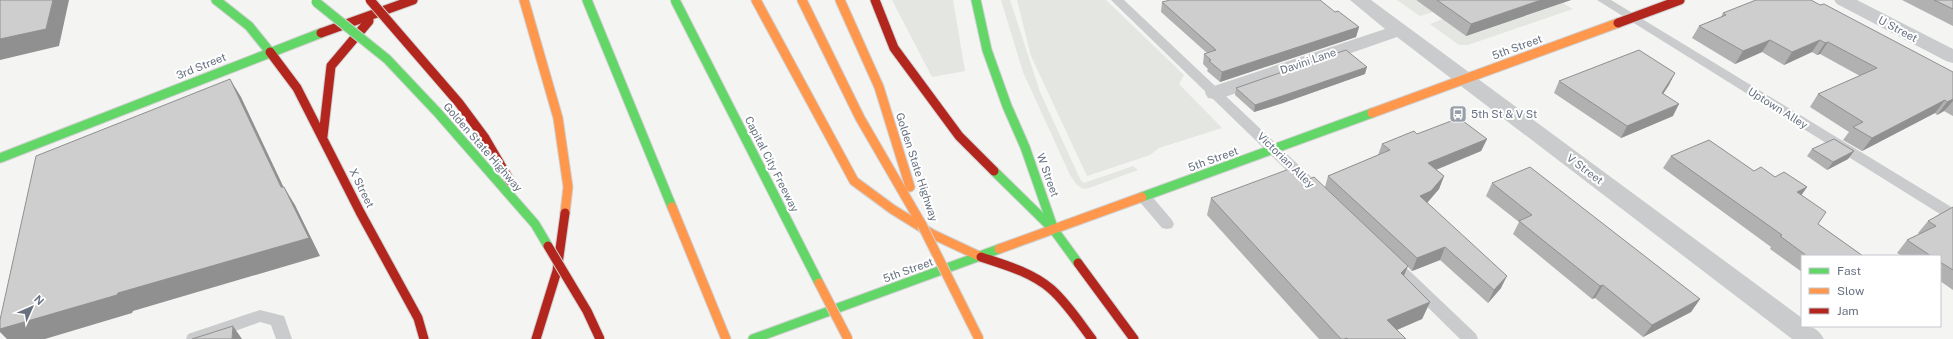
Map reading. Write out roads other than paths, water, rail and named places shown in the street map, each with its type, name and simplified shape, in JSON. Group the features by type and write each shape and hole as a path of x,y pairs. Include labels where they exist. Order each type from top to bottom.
{"main road":[{"name":"X Street","path":"216,0 248,26 297,88 323,136 360,212 418,318 424,339"},
{"path":"370,0 459,103 485,138 535,224"},
{"name":"3rd Street","path":"0,158 270,52 413,0"},
{"path":"524,0 558,118 568,187 557,271 536,339"},
{"path":"587,0 726,339"},
{"name":"Capital City Freeway","path":"675,0 848,339"},
{"path":"756,0 854,181 892,209 932,234 981,257 1027,274 1050,288 1068,306 1092,339"},
{"path":"802,0 860,118 922,225"},
{"name":"Golden State Highway","path":"840,0 879,87 922,225 978,339"},
{"path":"875,0 894,48 959,136 1054,230"},
{"name":"W Street","path":"976,0 987,50 1007,106 1025,147 1054,230 1134,339"},
{"name":"5th Street","path":"753,339 981,257 1680,0"},
{"name":"Golden State Highway","path":"315,1 387,60 438,113 535,224 587,311 600,339"},
{"path":"323,136 331,66 374,15"}],"street":[{"name":"V Street","path":"1359,0 1811,339"},
{"name":"U Street","path":"1843,0 1953,58"},
{"name":"Davini Lane","path":"1215,93 1400,30"}],"lane":[{"name":"Victorian Alley","path":"1116,0 1331,204"},
{"name":"Uptown Alley","path":"1603,0 1953,215"},
{"path":"1144,197 1168,224"},
{"path":"1381,253 1470,339"},
{"path":"194,339 260,316 278,320 284,339"}],"place":[{"name":"5th St & V St","path":"1458,114"}]}
